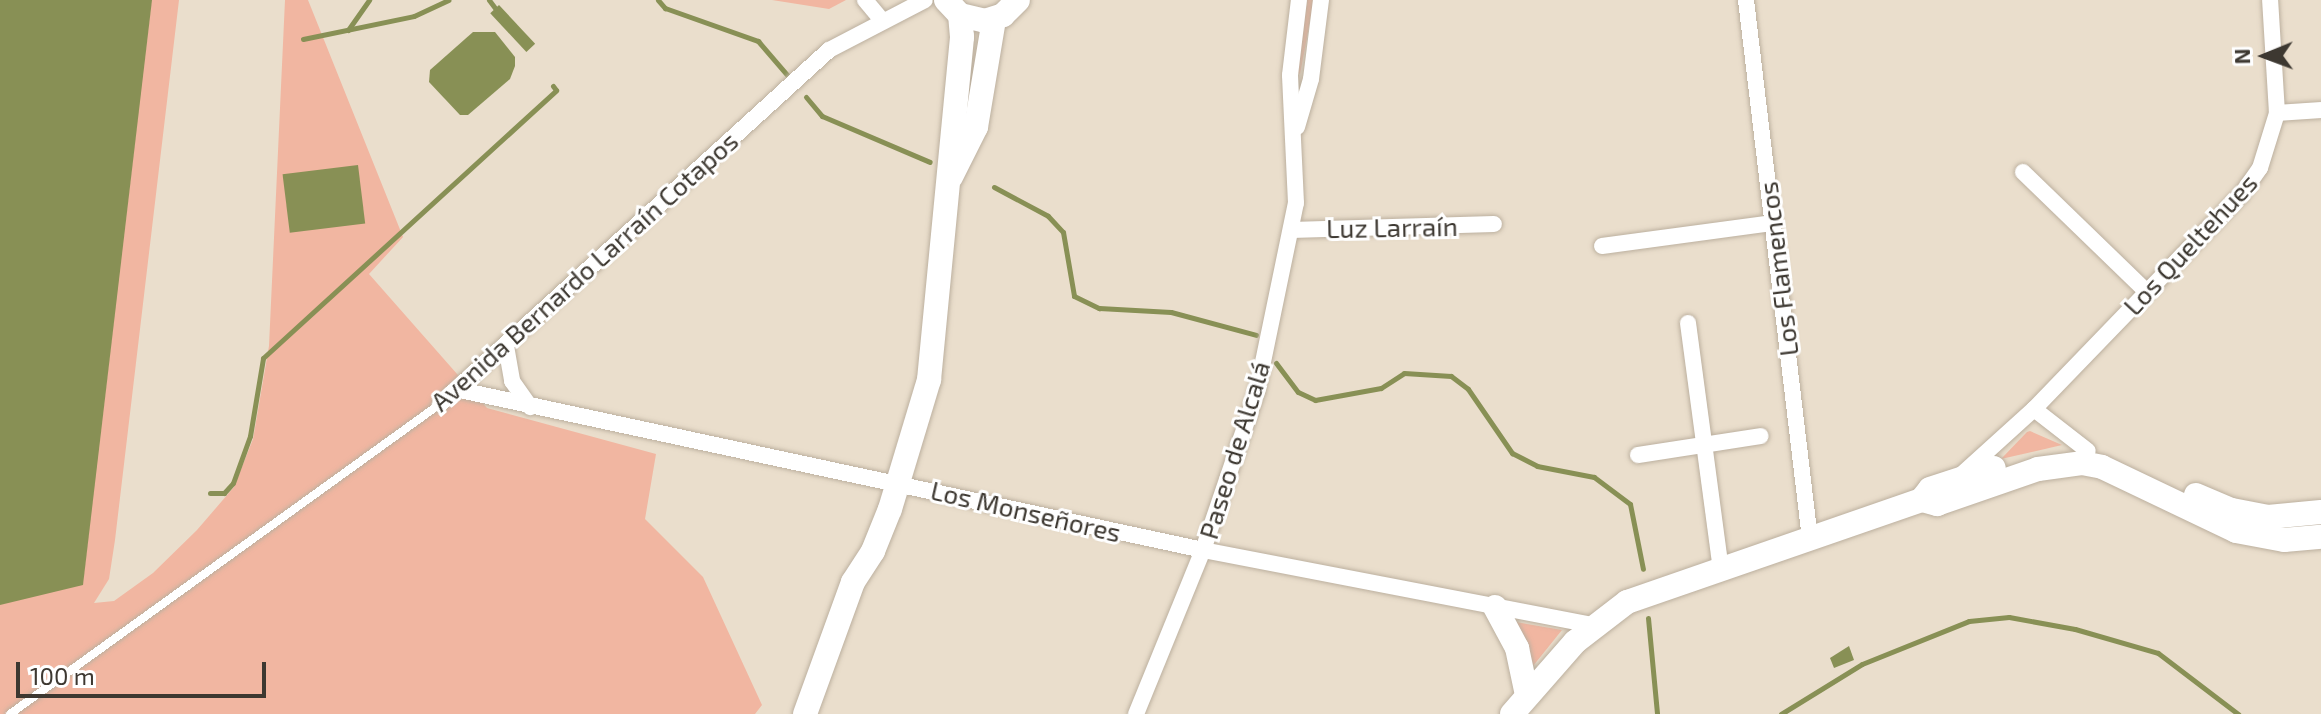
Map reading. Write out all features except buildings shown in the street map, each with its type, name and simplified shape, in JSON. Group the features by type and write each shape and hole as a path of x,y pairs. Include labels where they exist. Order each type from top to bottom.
{"main road":[{"path":"951,177 976,127 994,19 1018,0"},
{"path":"953,7 994,19"},
{"path":"805,714 853,582 878,540 929,380 951,177 950,139 963,32 953,7"},
{"path":"1922,500 1930,489 1958,478 2038,455 2088,451 2232,510 2318,531"},
{"path":"1520,705 1593,625 1627,602 1922,500 1937,504 2038,469 2082,463 2236,531 2284,540 2318,531"},
{"path":"1495,607 1517,648 1520,705"}],"street":[{"path":"865,0 881,19"},
{"name":"Avenida Bernardo Larraín Cotapos","path":"440,404 460,390 829,50 900,4 925,0"},
{"name":"Paseo de Alcalá","path":"1136,714 1203,550 1257,391 1291,230 1296,129 1290,75 1299,0"},
{"name":"Paseo de Alcalá","path":"1296,129 1311,79 1321,0"},
{"name":"Los Flamencos","path":"1746,0 1810,539"},
{"name":"Los Queltehues","path":"1958,478 2034,409 2251,182 2268,153 2277,113 2270,0"},
{"path":"2277,113 2321,110"},
{"path":"2023,172 2146,291"},
{"path":"1602,246 1773,223"},
{"name":"Luz Larraín","path":"1291,230 1494,224"},
{"path":"1688,323 1721,569"},
{"path":"506,346 512,381 530,407"},
{"name":"Los Monseñores","path":"460,390 1203,550 1593,625"},
{"path":"2034,409 2088,451"},
{"path":"1638,455 1761,436"}],"lane":[{"name":"Avenida Bernardo Larraín Cotapos","path":"10,714 440,404"}],"shaded area":[{"path":"0,0 179,0 115,540 109,579 94,603 114,601 153,573 197,530 234,487 253,439 269,346 285,0 308,0 403,237 369,274 487,408 656,454 645,519 703,577 762,705 755,714 0,714"},
{"path":"0,0 152,0 83,585 0,605"},
{"path":"772,0 846,0 829,9"},
{"path":"1307,0 1314,0 1300,74 1297,72"},
{"path":"499,5 535,44 526,52 490,13"},
{"path":"473,32 495,32 515,57 515,66 510,79 468,115 460,115 429,82 430,70"},
{"path":"358,165 365,224 290,233 283,174"},
{"path":"2027,432 2062,445 2001,459"},
{"path":"1516,622 1562,630 1533,666 1523,635"},
{"path":"1849,646 1854,660 1834,668 1830,658"}],"waterway":[{"path":"348,30 369,0"},
{"path":"303,39 414,16 448,0"},
{"path":"489,0 495,8"},
{"path":"658,0 665,8 758,41 788,76"},
{"path":"210,493 224,493 233,483 250,436 263,358 556,90 553,86"},
{"path":"806,97 822,116 930,162"},
{"path":"994,187 1048,216 1063,232 1074,296 1099,308 1171,312 1256,335"},
{"path":"1276,363 1298,392 1315,400 1381,388 1404,373 1451,376 1468,389 1512,453 1537,466 1594,477 1630,504 1643,569"},
{"path":"1781,714 1862,664 1969,621 2009,617 2075,629 2158,653 2238,714"},
{"path":"1648,618 1657,714"}]}
